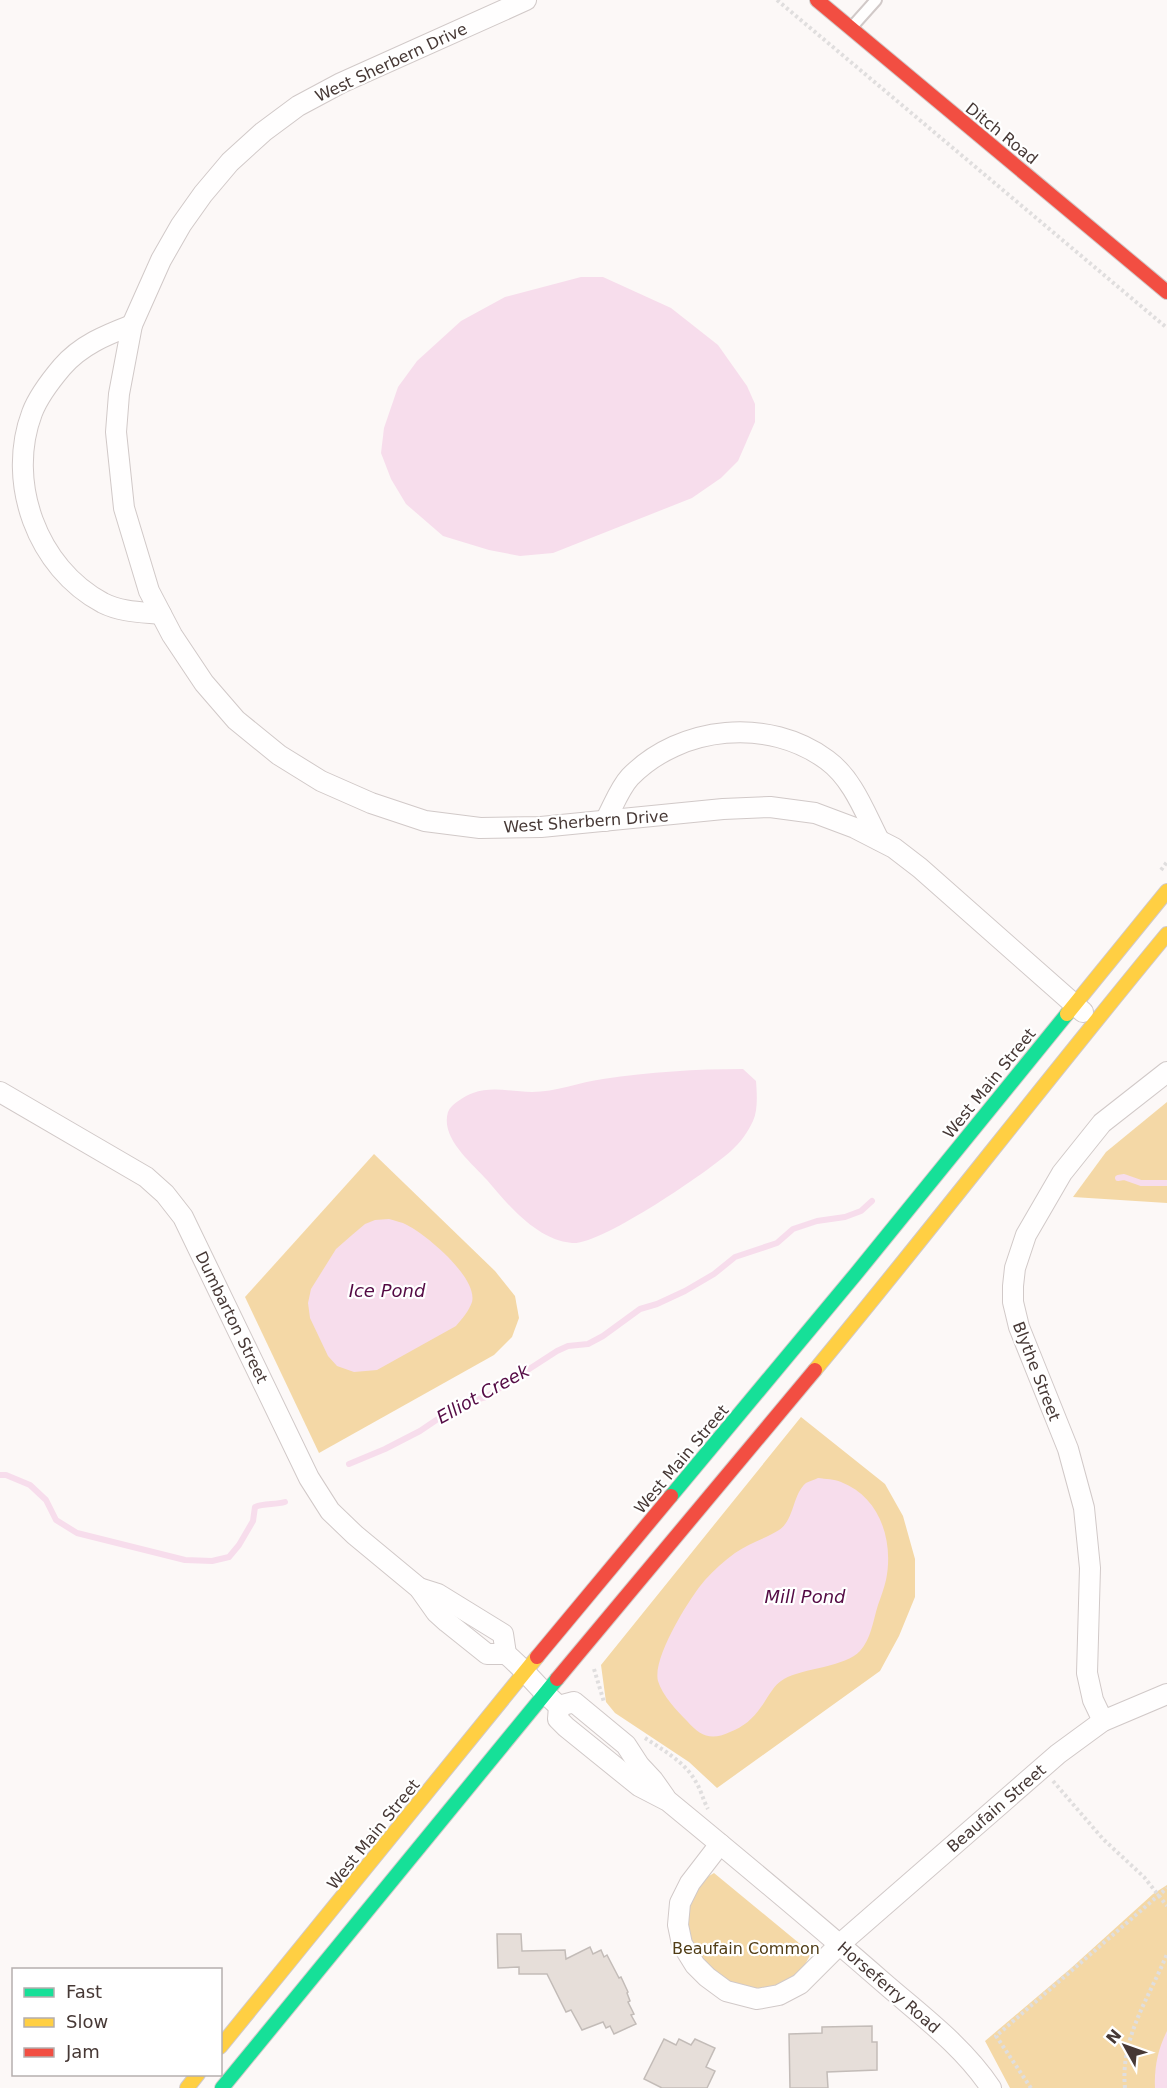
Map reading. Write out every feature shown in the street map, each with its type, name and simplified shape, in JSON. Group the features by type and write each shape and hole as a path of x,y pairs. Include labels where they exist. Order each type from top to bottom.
{"street":[{"name":"West Sherbern Drive","path":"526,0 341,83 298,106 263,132 230,162 181,225 161,260 132,325 119,394 116,432 124,508 135,550 149,591 172,635 204,683 236,720 279,755 321,781 371,802 425,820 480,828 541,827 723,809 770,807 815,813 855,828 894,848 920,868 1095,1021"},
{"name":"Ditch Road","path":"817,0 1167,292"},
{"path":"132,325 104,335 82,348 63,366 44,391 32,412 25,437 23,467 25,492 30,514 44,545 60,568 80,589 104,603 125,611 161,614"},
{"path":"605,821 628,780 644,764 663,752 688,741 738,731 788,740 828,761 845,778 879,840"},
{"name":"West Main Street","path":"222,2088 541,1689 848,1284 1167,891"},
{"name":"West Main Street","path":"222,2045 541,1689 899,1268 1167,934"},
{"name":"Blythe Street","path":"1103,1721 1093,1700 1087,1673 1090,1568 1084,1508 1068,1449 1019,1328 1013,1302 1013,1286 1019,1253 1026,1235 1062,1173 1102,1123 1167,1072"},
{"name":"Dumbarton Street","path":"0,1092 146,1177 165,1194 183,1217 193,1236 315,1490 330,1511 419,1588 438,1594 503,1634 506,1654 541,1689"},
{"name":"Horseferry Road","path":"541,1689 574,1702 617,1737 626,1745 668,1802 840,1944 956,2045 991,2088"},
{"name":"Beaufain Street","path":"720,1844 690,1883 680,1903 679,1934 682,1944 706,1977 717,1986 734,1994 756,1999 789,1992 840,1944 1036,1772 1103,1721 1167,1694"},
{"path":"187,2088 196,2076"}],"lane":[{"path":"850,28 876,0"}],"path":[{"path":"777,0 1167,328"},
{"path":"594,1668 604,1704"},
{"path":"640,1734 682,1765 696,1782 706,1806 714,1816"},
{"path":"1053,1781 1103,1839 1137,1869 1167,1906"},
{"path":"1031,2088 996,2036 1167,1888"},
{"path":"1125,2088 1125,2059 1130,2037 1167,1954"}],"green space":[{"path":"1167,1102 1167,1203 1073,1197 1106,1152"},
{"path":"374,1154 495,1271 515,1296 519,1318 512,1337 494,1355 319,1453 245,1297"},
{"path":"801,1417 885,1484 903,1516 915,1559 915,1597 899,1636 880,1671 717,1788 689,1762 615,1713 606,1702 601,1665"},
{"name":"Beaufain Common","path":"714,1873 811,1953 805,1965 788,1982 767,1989 755,1990 728,1983 696,1951 688,1933 689,1904 698,1886"},
{"path":"1167,1885 1167,2088 1010,2088 985,2041 1153,1894"}],"water":[{"path":"581,277 603,277 671,308 718,345 747,386 755,404 755,422 738,461 721,478 692,498 553,553 520,556 489,550 443,536 406,504 391,479 381,453 384,428 398,387 417,361 461,321 505,297"},
{"path":"743,1069 756,1081 757,1096 755,1117 738,1144 719,1161 654,1206 606,1233 586,1241 572,1243 559,1240 524,1220 466,1158 453,1140 447,1122 448,1112 455,1103 480,1091 541,1092 594,1080 638,1074"},
{"name":"Ice Pond","path":"389,1219 416,1230 449,1258 467,1281 472,1292 472,1302 456,1326 377,1370 354,1372 337,1366 328,1356 310,1318 308,1303 311,1289 336,1249 365,1224 375,1220"},
{"name":"Mill Pond","path":"818,1478 841,1482 866,1498 881,1522 886,1536 888,1565 886,1580 867,1641 860,1651 845,1661 784,1679 774,1688 755,1715 739,1728 723,1735 706,1736 674,1708 660,1686 658,1671 666,1643 690,1600 705,1580 735,1553 779,1530 788,1520 801,1488"},
{"path":"1167,2031 1167,2088 1155,2088 1157,2058"}],"building":[{"path":"497,1934 521,1934 522,1951 565,1950 566,1959 590,1947 593,1954 601,1950 604,1957 607,1955 619,1978 621,1977 628,1992 630,2001 628,2002 634,2014 631,2015 636,2024 614,2034 610,2026 606,2028 603,2022 582,2030 571,2010 566,2012 547,1974 519,1974 519,1967 498,1968"},
{"path":"872,2026 872,2042 877,2042 877,2070 827,2072 828,2088 790,2088 789,2034 822,2033 822,2027"},
{"path":"664,2039 676,2045 679,2039 691,2045 695,2039 715,2048 706,2067 715,2071 707,2088 662,2088 644,2079"}],"waterway":[{"name":"Elliot Creek","path":"1118,1178 1124,1177 1141,1183 1167,1183"},
{"name":"Elliot Creek","path":"349,1464 420,1431 460,1404 486,1397 557,1351 568,1346 588,1344 603,1336 640,1309 685,1291 714,1274 735,1257 777,1243 793,1229 861,1211 872,1201"},
{"name":"Elliot Creek","path":"0,1475 6,1475 30,1485 46,1500 56,1520 77,1533 185,1560 212,1561 229,1557 253,1521 255,1507 285,1502"}],"traffic: fast":[{"path":"671,1496 855,1275 1067,1014"},
{"path":"222,2088 557,1679"}],"traffic: slow":[{"path":"1067,1014 1167,891"},
{"path":"815,1370 1167,934"},
{"path":"222,2045 537,1657"},
{"path":"187,2088 196,2076"}],"traffic: jam":[{"path":"817,0 1167,292"},
{"path":"557,1679 815,1370"},
{"path":"537,1657 671,1496"}]}
